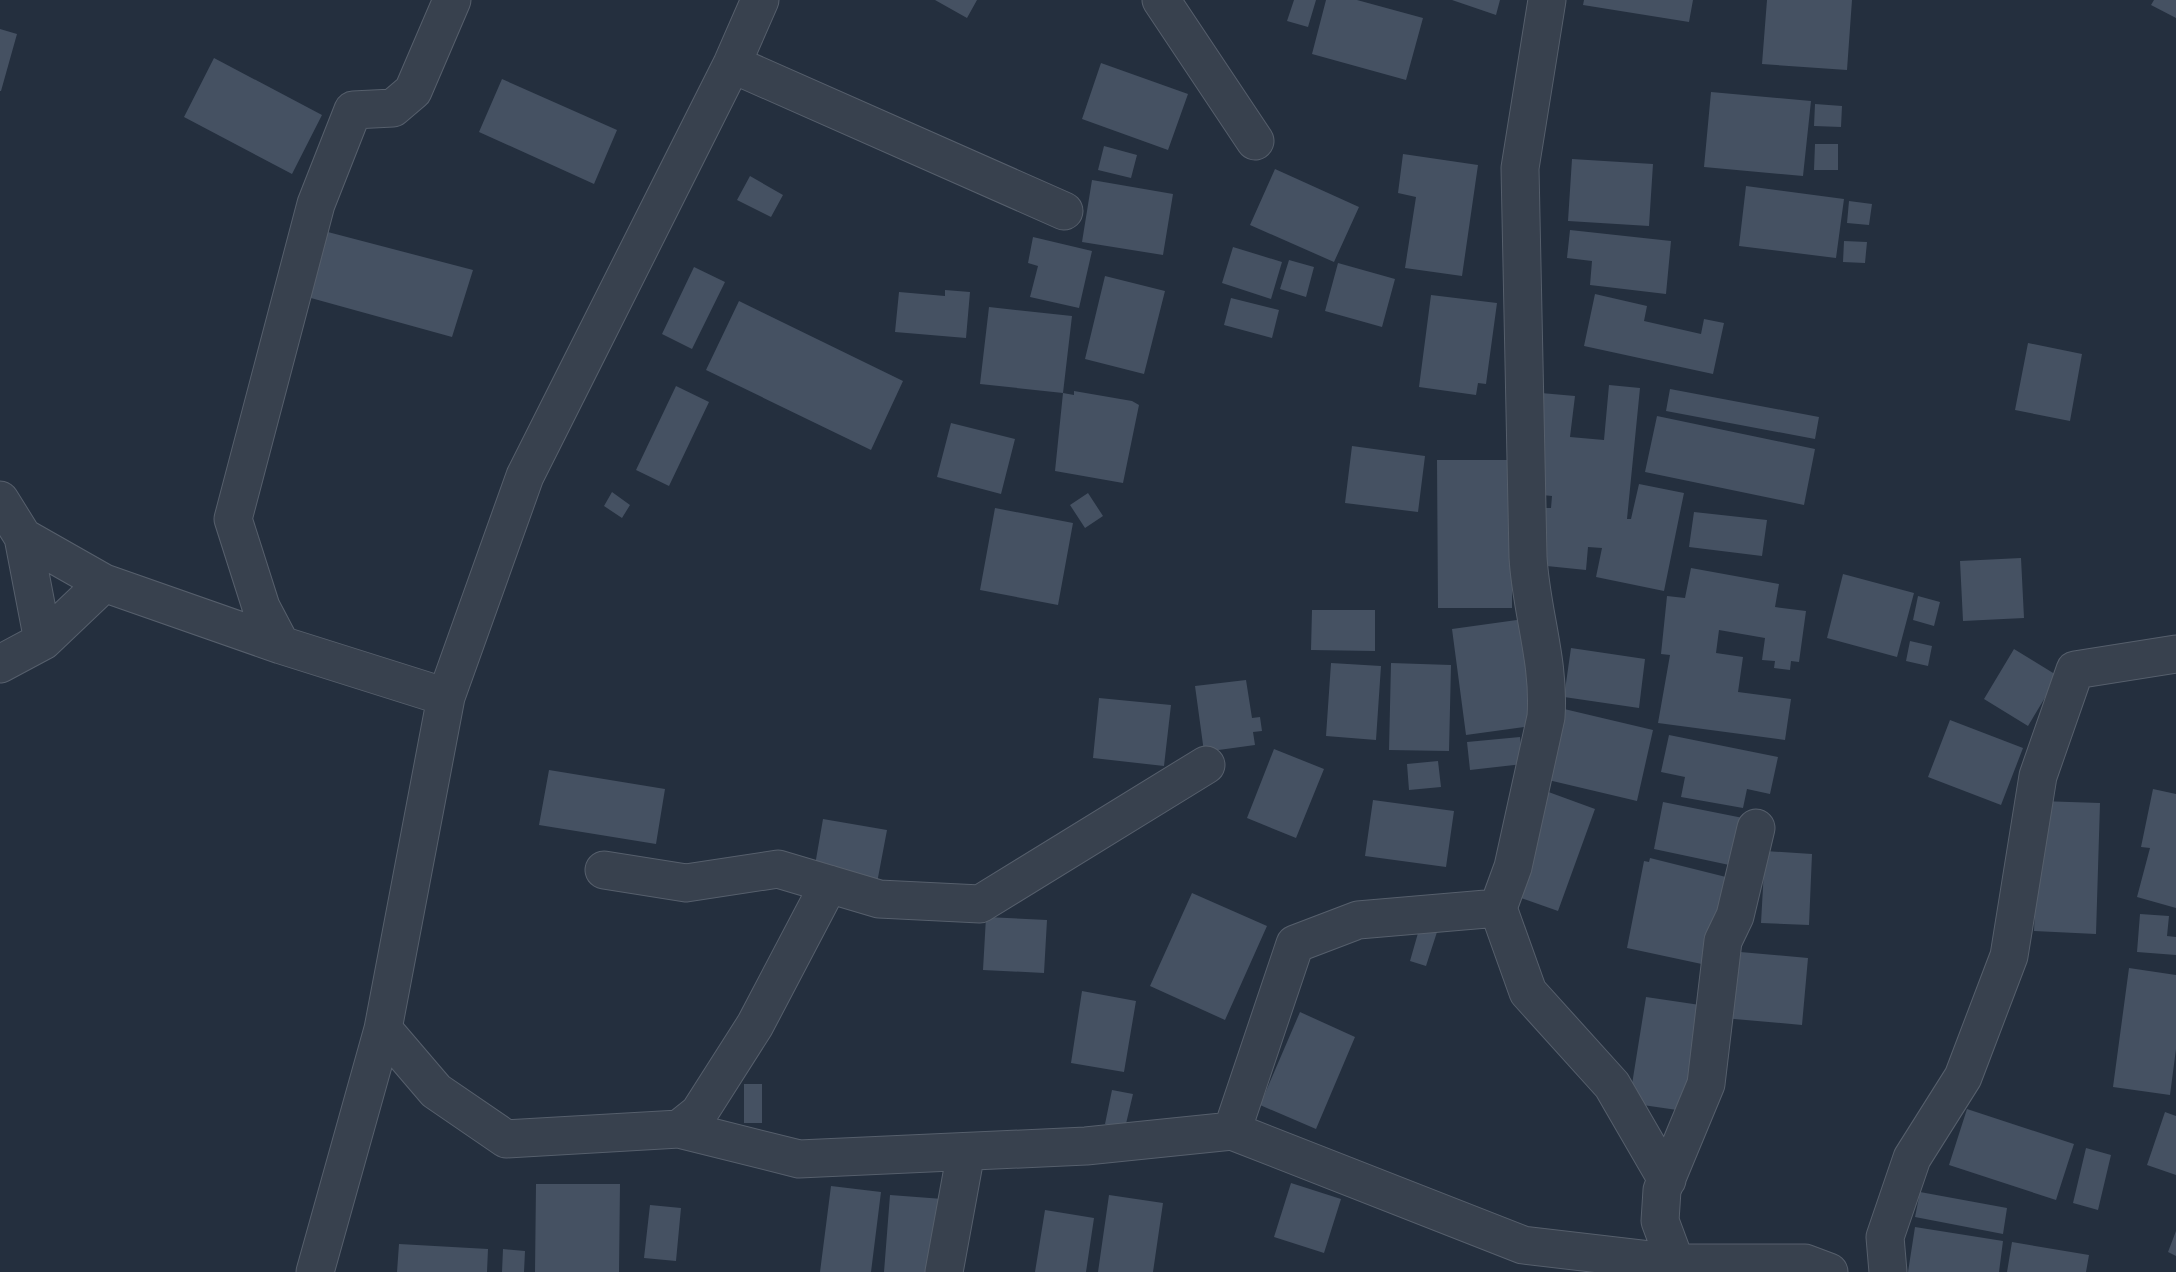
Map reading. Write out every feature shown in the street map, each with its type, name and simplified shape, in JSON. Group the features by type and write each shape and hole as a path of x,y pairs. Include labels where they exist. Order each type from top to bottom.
{"street":[{"path":"281,645 261,607 233,519 309,230 316,204 353,110 393,108 413,91 452,0"},
{"path":"314,1272 383,1029 446,697 525,476 732,64 760,0"},
{"path":"1161,0 1255,141"},
{"path":"1547,0 1520,168 1530,595 1541,630 1548,695 1546,717 1513,867 1498,908 1528,992 1612,1085 1667,1180"},
{"path":"732,64 1064,211"},
{"path":"0,500 12,548 43,641"},
{"path":"12,548 281,645 446,697"},
{"path":"0,664 43,641 104,583"},
{"path":"1888,1272 1885,1237 1912,1158 1963,1077 2009,956 2038,776 2075,670 2176,654"},
{"path":"604,870 686,883 778,869 879,899 980,904 1206,765"},
{"path":"1678,1267 1660,1221 1662,1190 1706,1084 1723,941 1735,916 1756,828"},
{"path":"679,1129 699,1113 755,1025 829,884"},
{"path":"1232,1131 1295,944 1358,920 1498,908"},
{"path":"383,1029 436,1091 506,1139 679,1129 799,1159 1086,1146 1232,1131 1523,1245 1678,1267 1805,1263 1829,1272"},
{"path":"944,1272 966,1152"}],"building":[{"path":"935,0 977,0 967,18"},
{"path":"1294,0 1316,0 1308,27 1287,21"},
{"path":"1326,0 1357,0 1423,18 1406,80 1312,54"},
{"path":"1452,0 1500,0 1496,15"},
{"path":"1584,0 1693,0 1689,22 1583,5"},
{"path":"1767,0 1852,0 1847,70 1762,64"},
{"path":"2154,0 2176,0 2176,18 2151,5"},
{"path":"0,29 17,34 1,91 0,91"},
{"path":"214,58 322,115 292,174 184,117"},
{"path":"1101,63 1188,94 1168,150 1082,119"},
{"path":"502,79 617,130 594,184 479,132"},
{"path":"1711,92 1811,101 1803,176 1704,167"},
{"path":"1815,104 1842,106 1841,127 1814,126"},
{"path":"1815,144 1838,144 1838,170 1814,170"},
{"path":"1104,146 1137,155 1131,178 1098,170"},
{"path":"1403,154 1478,165 1462,276 1405,268 1416,197 1398,193"},
{"path":"1572,159 1653,164 1649,226 1568,221"},
{"path":"1275,169 1359,207 1334,262 1250,225"},
{"path":"750,176 783,195 771,217 737,200"},
{"path":"1092,180 1173,194 1163,255 1082,242"},
{"path":"1746,186 1844,199 1836,258 1739,246"},
{"path":"1849,201 1872,204 1869,225 1847,223"},
{"path":"1570,230 1671,241 1666,294 1590,285 1592,261 1567,258"},
{"path":"324,231 473,270 452,337 300,295"},
{"path":"1033,237 1092,251 1079,308 1030,297 1038,266 1028,263"},
{"path":"1844,241 1867,242 1865,263 1843,262"},
{"path":"1233,247 1282,262 1271,299 1222,283"},
{"path":"1289,260 1314,267 1306,297 1280,289"},
{"path":"1338,263 1395,279 1382,327 1325,311"},
{"path":"694,267 725,282 692,349 662,334"},
{"path":"1105,276 1165,291 1144,374 1085,359"},
{"path":"945,290 970,292 966,338 895,332 899,292 945,296"},
{"path":"1595,294 1647,306 1644,321 1701,334 1704,319 1724,323 1713,374 1584,346"},
{"path":"1431,295 1497,303 1486,384 1478,383 1476,395 1419,387"},
{"path":"1231,298 1279,310 1272,338 1224,325"},
{"path":"739,301 903,381 871,450 706,370"},
{"path":"989,307 1072,316 1063,393 980,384"},
{"path":"2028,343 2082,354 2070,421 2015,410"},
{"path":"1609,385 1640,388 1627,519 1631,519 1639,484 1684,493 1664,591 1596,577 1602,548 1588,547 1586,570 1537,565 1543,508 1551,508 1552,496 1532,494 1541,393 1575,396 1570,437 1604,440"},
{"path":"676,386 709,402 669,486 636,470"},
{"path":"1670,389 1819,417 1815,439 1666,411"},
{"path":"1074,391 1132,401 1139,405 1123,483 1055,471 1063,393 1074,395"},
{"path":"1657,416 1815,449 1804,505 1645,472"},
{"path":"951,423 1015,439 1001,494 937,477"},
{"path":"1352,446 1425,456 1418,512 1345,503"},
{"path":"1437,460 1512,460 1512,608 1438,608"},
{"path":"612,492 630,505 622,518 604,506"},
{"path":"1088,493 1103,516 1085,528 1070,505"},
{"path":"995,508 1073,523 1058,605 980,590"},
{"path":"1694,512 1767,520 1762,556 1689,547"},
{"path":"2021,558 2024,618 1963,621 1960,561"},
{"path":"1691,568 1779,584 1775,607 1806,611 1799,662 1791,661 1790,670 1774,668 1775,661 1762,660 1765,638 1719,630 1716,653 1743,657 1738,692 1791,699 1785,740 1658,723 1670,655 1661,654 1667,596 1685,598"},
{"path":"1843,574 1914,593 1897,657 1827,638"},
{"path":"1918,596 1940,602 1934,626 1913,620"},
{"path":"1312,610 1375,610 1375,651 1311,650"},
{"path":"1524,619 1538,725 1466,735 1452,629"},
{"path":"1910,641 1932,646 1928,666 1906,661"},
{"path":"1571,648 1645,659 1639,708 1564,697"},
{"path":"2014,649 2058,676 2028,726 1984,699"},
{"path":"1331,663 1381,666 1376,740 1326,736"},
{"path":"1391,663 1451,665 1449,751 1389,750"},
{"path":"1246,680 1252,718 1260,717 1262,731 1253,732 1255,745 1204,752 1195,686"},
{"path":"1099,698 1171,705 1164,766 1093,758"},
{"path":"1560,708 1653,730 1637,801 1544,779"},
{"path":"1950,720 2023,748 2001,805 1928,777"},
{"path":"1669,735 1778,757 1770,794 1747,789 1743,808 1681,797 1685,777 1661,772"},
{"path":"1520,737 1523,764 1470,770 1467,742"},
{"path":"1274,749 1324,769 1296,838 1247,818"},
{"path":"1438,761 1441,787 1409,790 1407,764"},
{"path":"549,770 665,789 656,844 539,825"},
{"path":"2153,789 2176,794 2176,908 2137,897 2150,848 2141,847"},
{"path":"1543,790 1595,809 1558,911 1507,893"},
{"path":"1373,800 1454,811 1446,867 1365,856"},
{"path":"2040,801 2100,803 2096,934 2034,931"},
{"path":"1663,802 1743,818 1734,866 1654,849"},
{"path":"823,819 887,830 877,883 814,871"},
{"path":"1765,851 1812,854 1809,925 1761,923"},
{"path":"1650,858 1734,879 1711,966 1627,948 1644,861 1649,862"},
{"path":"1192,893 1267,926 1225,1020 1150,986"},
{"path":"2140,914 2169,916 2167,936 2176,937 2176,955 2137,952"},
{"path":"986,917 1047,920 1044,973 983,970"},
{"path":"1420,926 1437,932 1426,966 1410,961"},
{"path":"1729,951 1808,958 1802,1025 1723,1018"},
{"path":"2129,968 2176,975 2176,1049 2170,1095 2113,1087"},
{"path":"1082,991 1136,1001 1124,1072 1071,1063"},
{"path":"1646,997 1700,1005 1684,1111 1629,1103"},
{"path":"1300,1012 1355,1037 1316,1129 1260,1105"},
{"path":"744,1084 762,1084 762,1123 744,1123"},
{"path":"1112,1090 1133,1094 1125,1128 1105,1124"},
{"path":"1967,1109 2074,1144 2056,1200 1949,1165"},
{"path":"2165,1112 2176,1116 2176,1175 2147,1165"},
{"path":"2086,1148 2111,1155 2098,1210 2073,1203"},
{"path":"1291,1183 1341,1199 1324,1253 1274,1237"},
{"path":"536,1184 620,1184 619,1272 535,1272"},
{"path":"831,1186 881,1192 871,1272 820,1272"},
{"path":"1920,1192 2007,1208 2003,1234 1915,1217"},
{"path":"890,1195 943,1199 938,1272 884,1272"},
{"path":"1109,1195 1163,1203 1153,1272 1098,1272"},
{"path":"650,1205 681,1208 676,1261 644,1258"},
{"path":"1045,1210 1094,1218 1086,1272 1035,1272"},
{"path":"1915,1227 2003,1241 1999,1272 1908,1272"},
{"path":"2176,1231 2176,1256 2168,1252"},
{"path":"2012,1242 2089,1255 2086,1272 2007,1272"},
{"path":"399,1244 488,1249 487,1272 397,1272"},
{"path":"503,1249 525,1251 524,1272 502,1272"}]}
